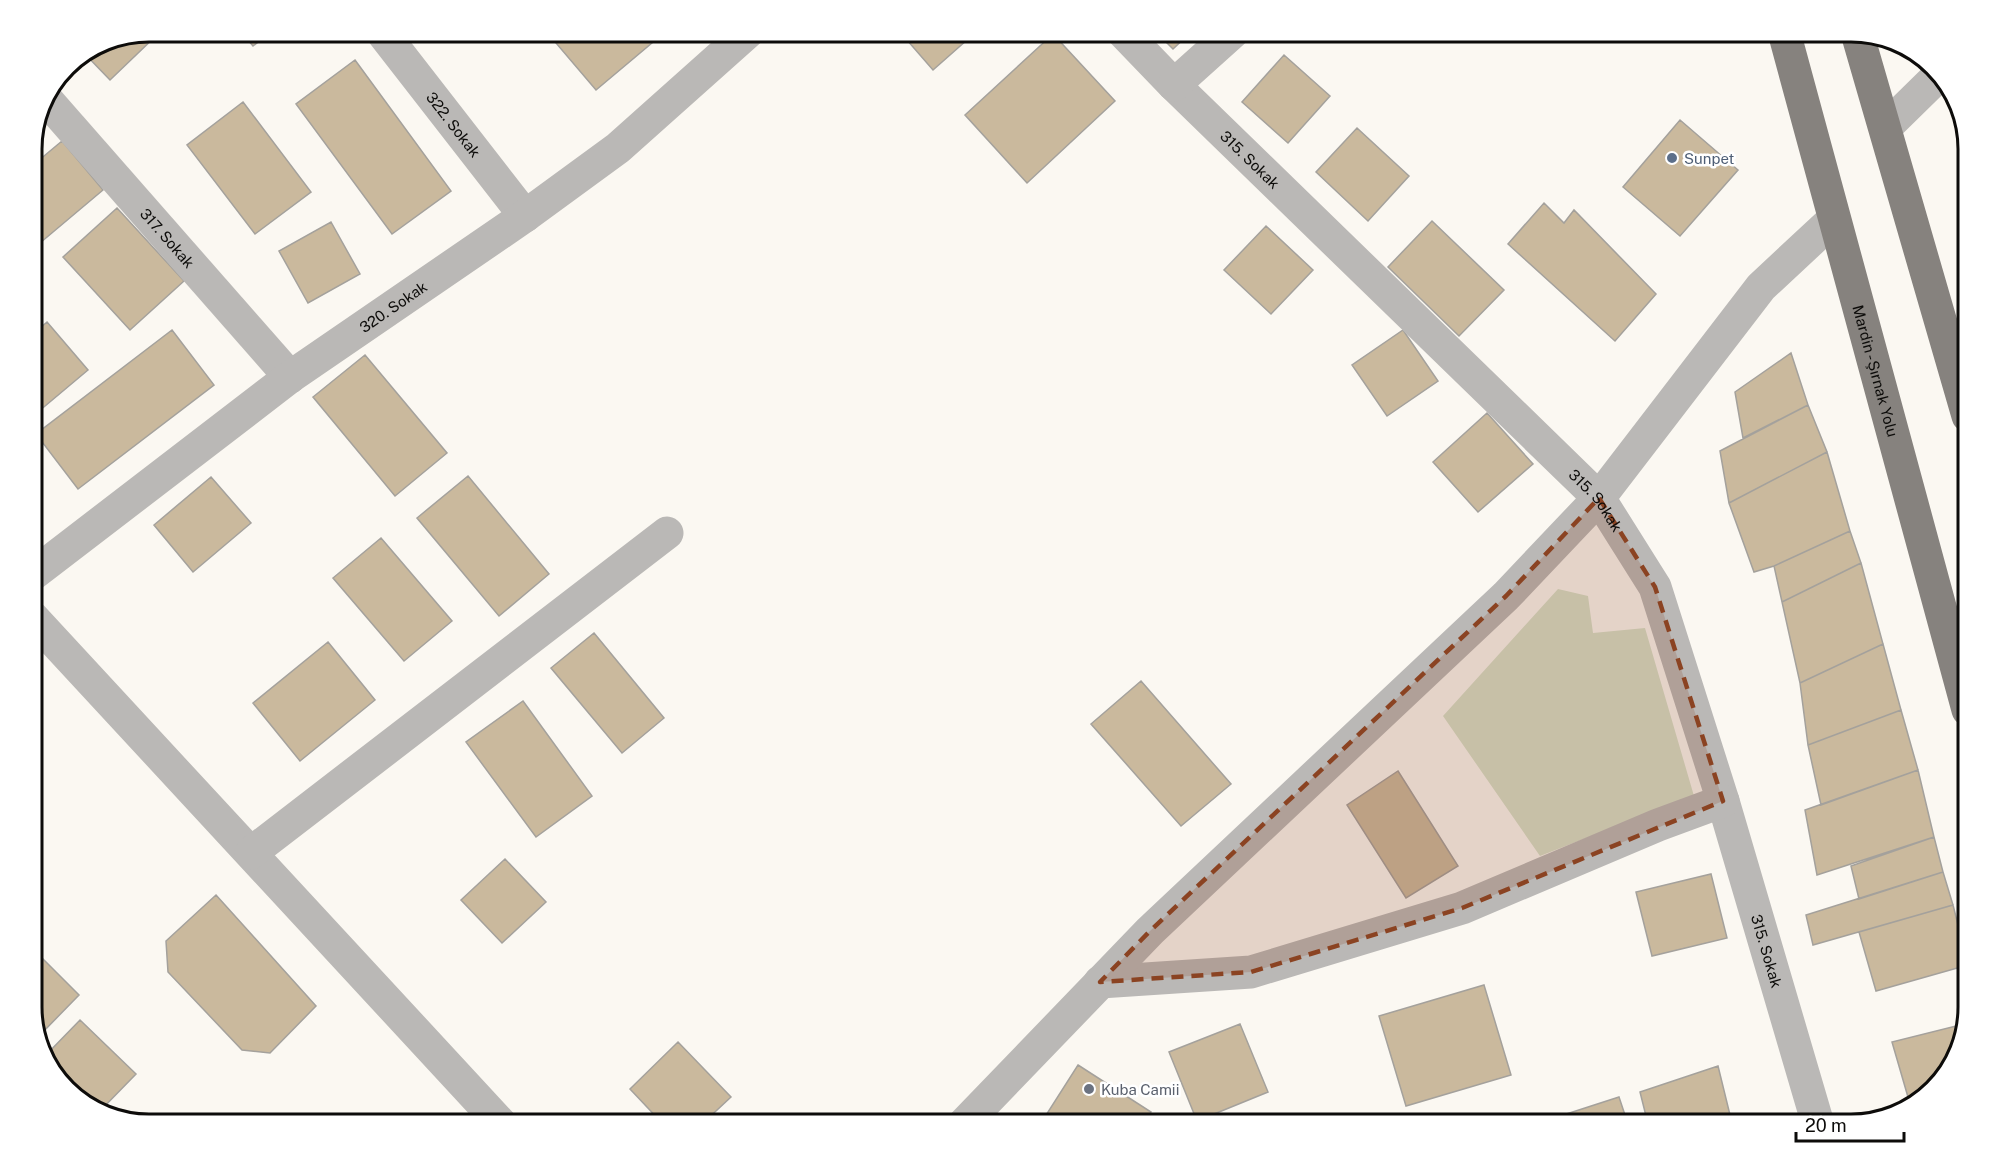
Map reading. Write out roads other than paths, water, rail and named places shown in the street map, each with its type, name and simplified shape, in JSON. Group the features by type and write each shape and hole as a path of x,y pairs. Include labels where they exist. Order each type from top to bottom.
{"main road":[{"name":"Mardin - Şırnak Yolu","path":"1787,42 1958,673"},
{"path":"1860,43 1958,381"}],"street":[{"name":"322. Sokak","path":"390,42 525,216"},
{"name":"320. Sokak","path":"42,567 290,377 525,216 618,148 737,42"},
{"name":"315. Sokak","path":"1132,42 1599,498 1656,587 1723,801 1815,1114"},
{"path":"1174,85 1222,42"},
{"path":"1886,127 1933,81"},
{"name":"317. Sokak","path":"51,105 290,377"},
{"path":"975,1114 1150,931 1506,596 1599,498 1761,287 1834,219"},
{"path":"251,853 667,533"},
{"path":"42,628 251,853 488,1114"},
{"path":"1101,982 1251,972 1462,908 1658,825 1723,801"}],"place":[{"name":"Sunpet","path":"1672,158"},
{"name":"Kuba Camii","path":"1089,1089"}]}
